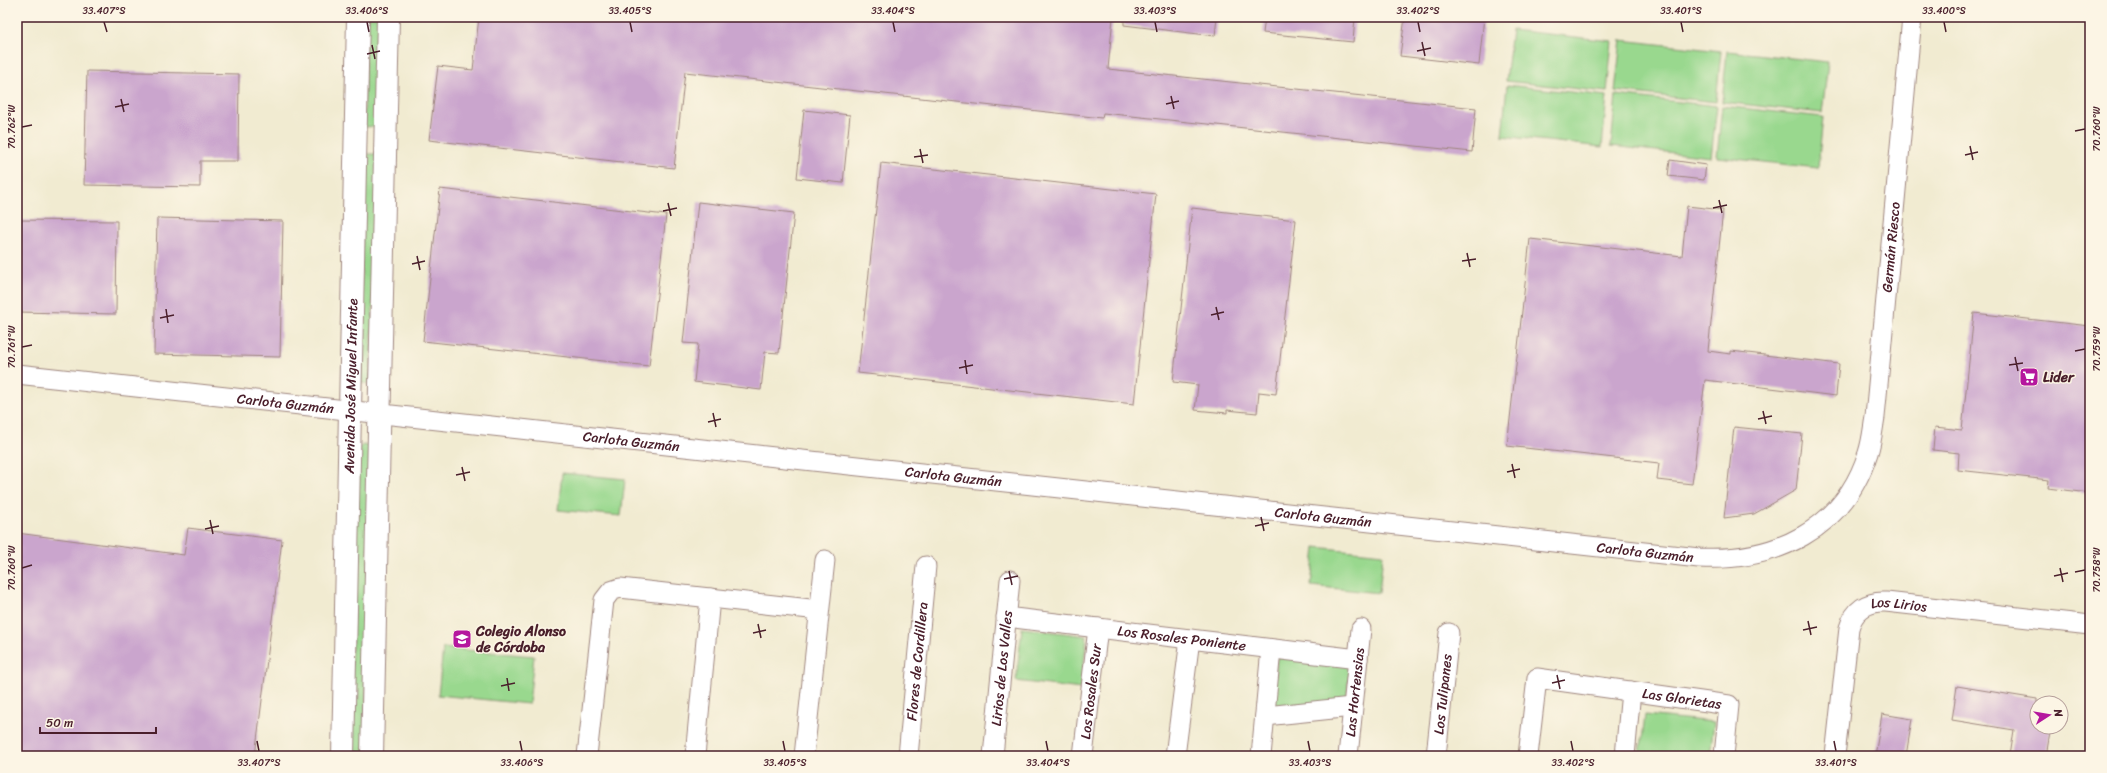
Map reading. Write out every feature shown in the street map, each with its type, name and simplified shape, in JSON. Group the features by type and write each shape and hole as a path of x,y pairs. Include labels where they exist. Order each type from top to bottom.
{"street":[{"name":"Avenida José Miguel Infante","path":"342,756 358,17"},
{"name":"Avenida José Miguel Infante","path":"372,756 388,17"},
{"name":"Germán Riesco","path":"1859,474 1868,452 1875,416 1912,17"},
{"path":"355,135 359,139 369,143 375,143 385,137"},
{"name":"Carlota Guzmán","path":"17,374 1715,558 1748,556 1765,552 1797,540 1810,532 1833,512 1845,499 1859,474"},
{"path":"804,756 824,560"},
{"name":"Flores de Cordillera","path":"908,756 926,566"},
{"name":"Lirios de Los Valles","path":"993,756 1010,580"},
{"path":"587,756 604,600 611,591 620,588 819,610"},
{"path":"695,756 710,598"},
{"name":"Los Lirios","path":"1835,756 1849,628 1858,611 1870,603 1886,602 2090,625"},
{"name":"Los Rosales Poniente","path":"1006,617 1358,659"},
{"name":"Los Rosales Sur","path":"1083,756 1098,628"},
{"name":"Las Hortensias","path":"1348,756 1361,629"},
{"name":"Los Tulipanes","path":"1436,756 1449,633"},
{"path":"1175,756 1190,639"},
{"path":"1261,756 1271,649"},
{"name":"Las Glorietas","path":"1528,756 1537,678 1729,704 1724,756"},
{"name":"Las Glorietas","path":"1625,756 1631,691"},
{"path":"1265,716 1352,707"}],"green space":[{"path":"366,17 380,17 378,126 364,127"},
{"path":"1512,30 1612,41 1607,92 1506,81"},
{"path":"1621,40 1721,51 1716,102 1615,91"},
{"path":"1727,51 1828,62 1822,113 1722,102"},
{"path":"1507,85 1607,96 1602,147 1502,136"},
{"path":"1616,95 1717,106 1711,157 1611,146"},
{"path":"1722,106 1823,117 1818,168 1717,157"},
{"path":"364,154 379,154 370,384 362,383 359,380"},
{"path":"363,445 370,446 365,756 349,756 357,449"},
{"path":"562,473 625,479 621,516 558,510"},
{"path":"1315,547 1383,554 1379,593 1311,586"},
{"path":"1022,628 1087,636 1081,689 1016,681"},
{"path":"443,648 534,656 529,704 438,695"},
{"path":"1277,657 1350,665 1346,703 1273,709"},
{"path":"1645,715 1714,722 1710,756 1640,756"}],"building":[{"path":"479,17 1113,17 1108,69 1476,108 1472,152 1103,113 1102,118 685,72 674,168 429,140 438,66 473,70"},
{"path":"1124,17 1217,17 1215,36 1124,25"},
{"path":"1265,17 1355,17 1353,42 1263,33"},
{"path":"1405,17 1484,17 1479,65 1400,56"},
{"path":"87,71 239,74 238,161 200,161 200,187 84,185"},
{"path":"804,110 850,115 843,183 797,178"},
{"path":"1670,160 1706,165 1704,180 1668,176"},
{"path":"881,163 1156,194 1134,404 858,373"},
{"path":"440,189 666,215 649,366 423,341"},
{"path":"698,202 794,213 779,353 765,352 761,390 694,382 698,344 683,343"},
{"path":"1687,206 1723,210 1708,351 1731,354 1731,351 1839,364 1836,396 1705,380 1692,484 1657,480 1659,463 1507,446 1530,239 1682,256"},
{"path":"1192,208 1296,220 1276,394 1259,392 1257,413 1227,410 1227,413 1195,410 1198,385 1173,382"},
{"path":"157,218 283,221 280,357 154,354"},
{"path":"17,220 117,221 116,314 17,312"},
{"name":"Lider","path":"1974,313 2090,326 2090,493 2048,488 2049,480 1958,470 1959,453 1933,450 1935,427 1962,430"},
{"path":"1734,427 1802,434 1796,490 1754,514 1724,518"},
{"path":"188,528 282,540 255,756 17,756 17,533 184,555"},
{"path":"1957,686 2029,698 2029,735 2050,735 2046,756 2010,756 2014,730 1952,720"},
{"path":"1882,714 1912,719 1906,756 1875,756"}],"place":[{"name":"Lider","path":"2029,377"},
{"name":"Colegio Alonso de Córdoba","path":"462,639"}]}
